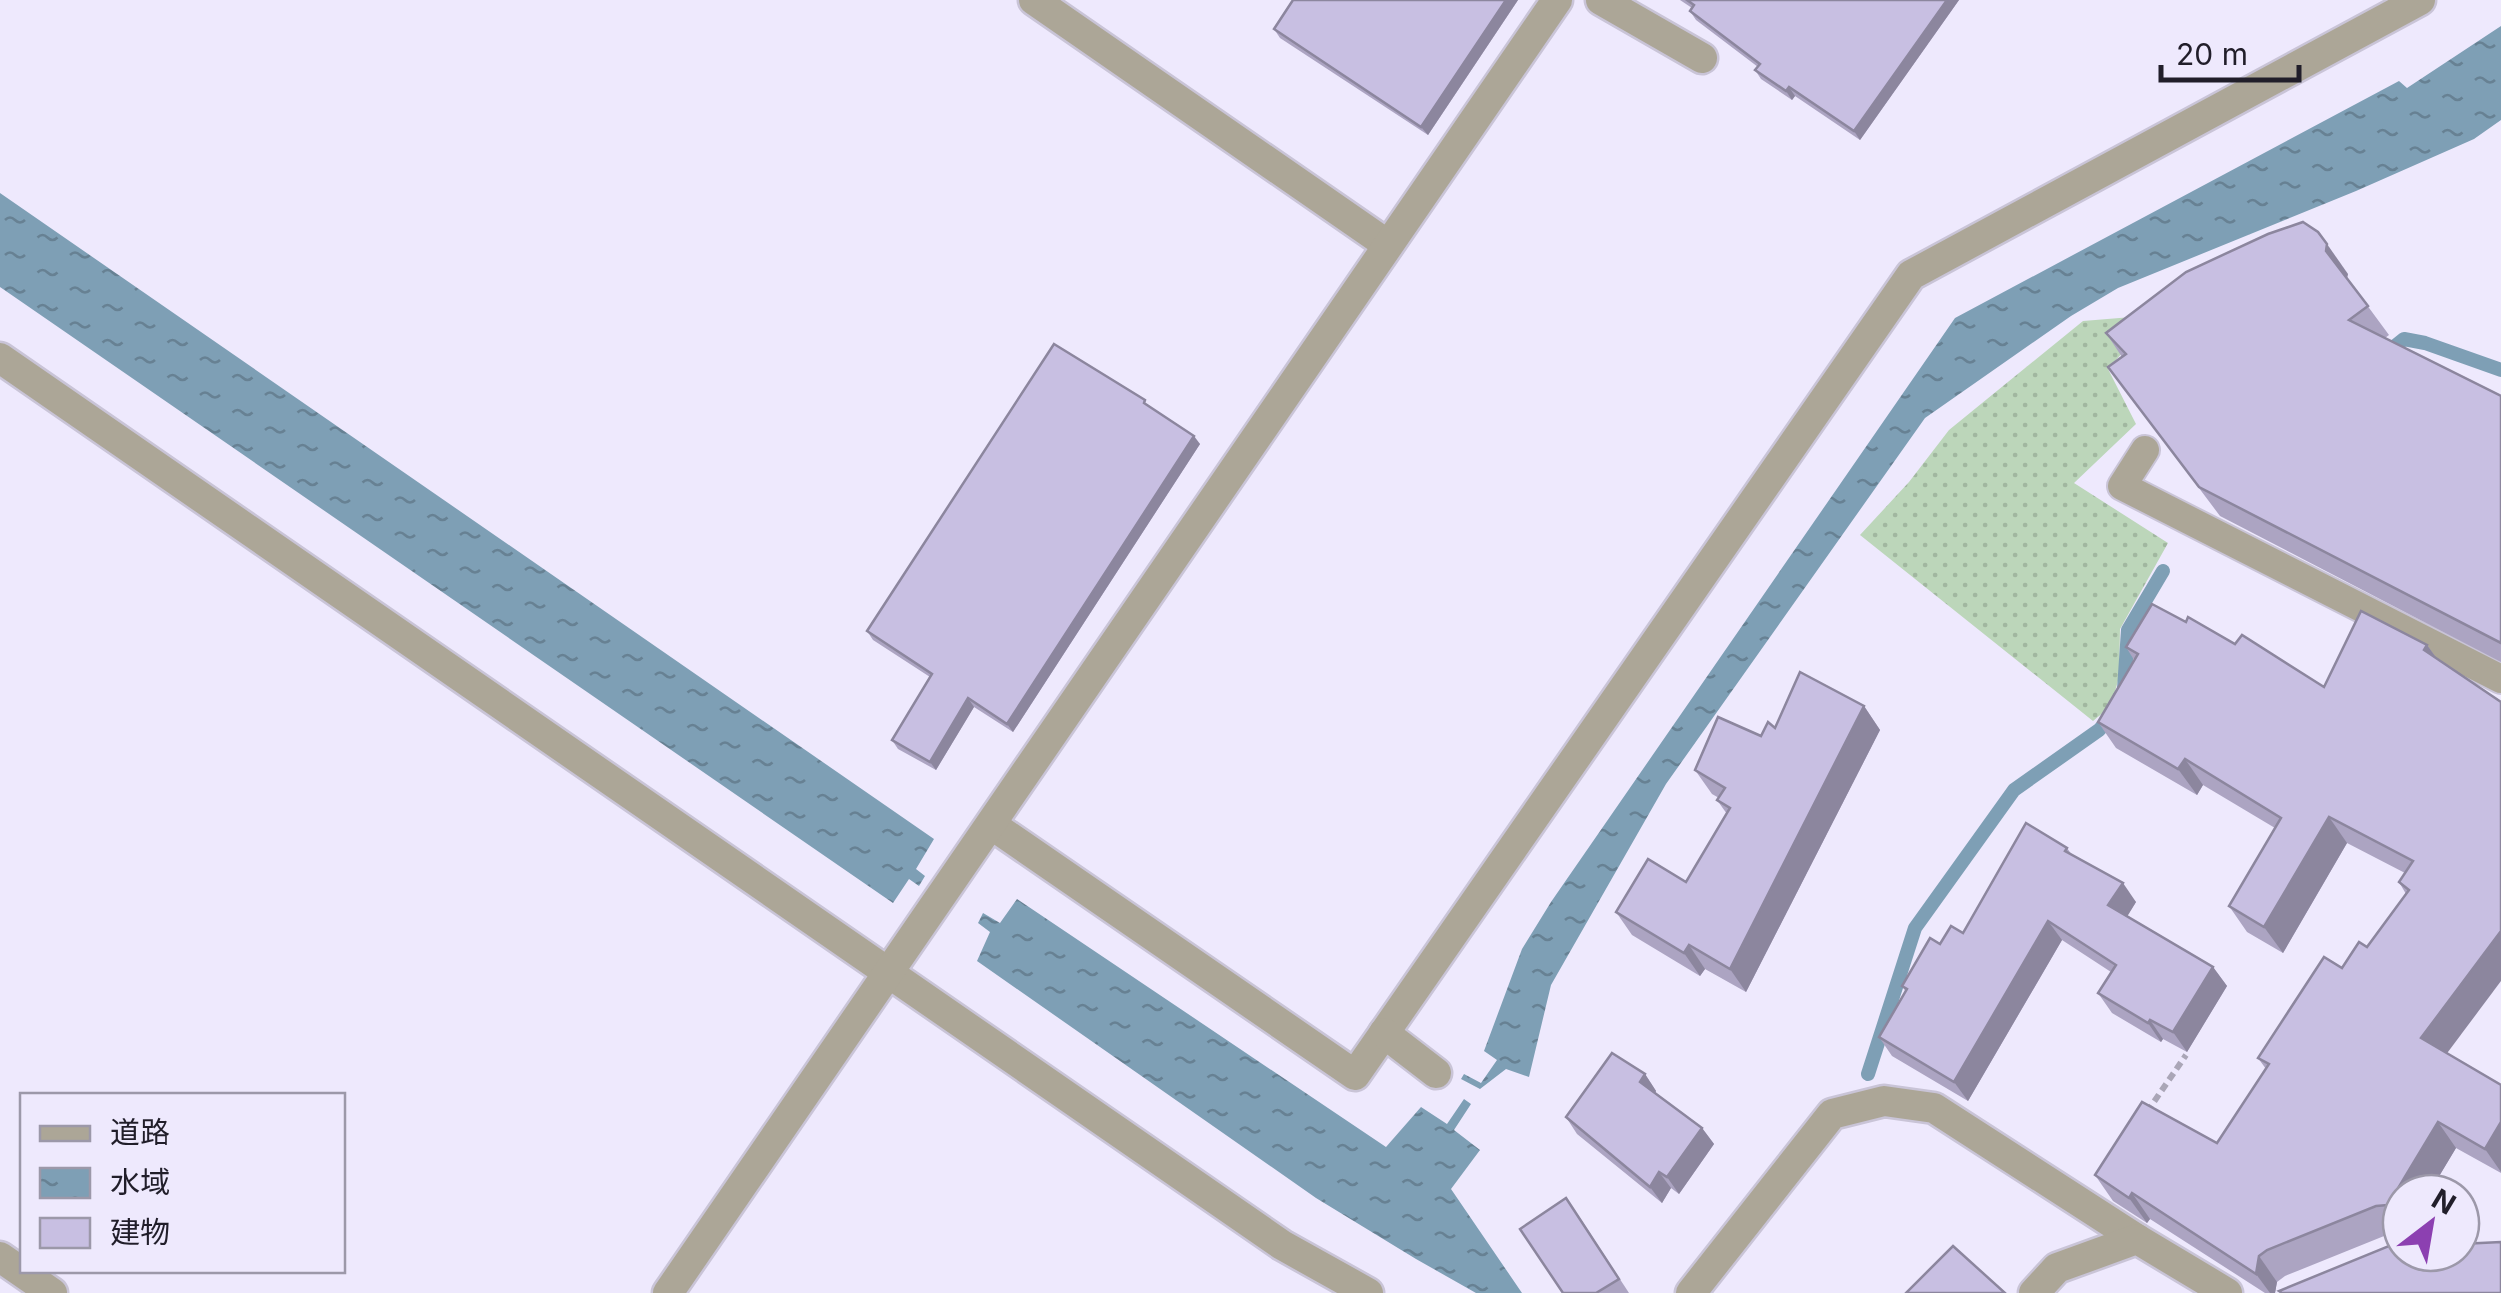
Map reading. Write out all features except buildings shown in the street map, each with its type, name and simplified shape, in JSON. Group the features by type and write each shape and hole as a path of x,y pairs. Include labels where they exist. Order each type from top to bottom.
{"street":[{"path":"1034,0 1388,245"},
{"path":"668,1293 1557,0"},
{"path":"1601,0 1702,58"},
{"path":"992,825 1355,1075 1911,275 2420,0"},
{"path":"0,358 1282,1245 1368,1293"},
{"path":"1384,1033 1436,1073"},
{"path":"1691,1293 1832,1114 1884,1101 1934,1108 2228,1293"},
{"path":"2034,1293 2057,1268 2137,1239"},
{"path":"22,1273 52,1293"}],"lane":[{"path":"2145,450 2122,486 2501,679"}],"path":[{"path":"2145,1115 2186,1055"}],"green space":[{"path":"2156,315 2108,369 2136,424 2074,483 2168,543 2120,629 2119,677 2111,706 2093,721 1860,535 1909,482 1949,430 2083,321"}],"water":[{"path":"2501,26 2501,120 2474,139 2118,288 2071,316 1925,418 1666,784 1551,985 1529,1077 1506,1069 1480,1089 1461,1079 1464,1074 1481,1083 1497,1060 1484,1051 1522,949 1551,902 1955,318 2399,81 2407,88"},
{"path":"0,193 934,839 916,869 925,876 919,886 909,879 893,903 0,287"},
{"path":"1017,899 1386,1147 1421,1107 1447,1124 1464,1099 1471,1104 1454,1130 1480,1150 1451,1189 1522,1293 1476,1293 1416,1259 1316,1198 977,961 990,932 978,923 983,913 1000,923"}],"waterway":[{"path":"2384,355 2404,339 2501,370"},
{"path":"2124,689 2128,630 2163,571"},
{"path":"1868,1074 1915,928 2014,790 2099,730 2114,714"}]}
